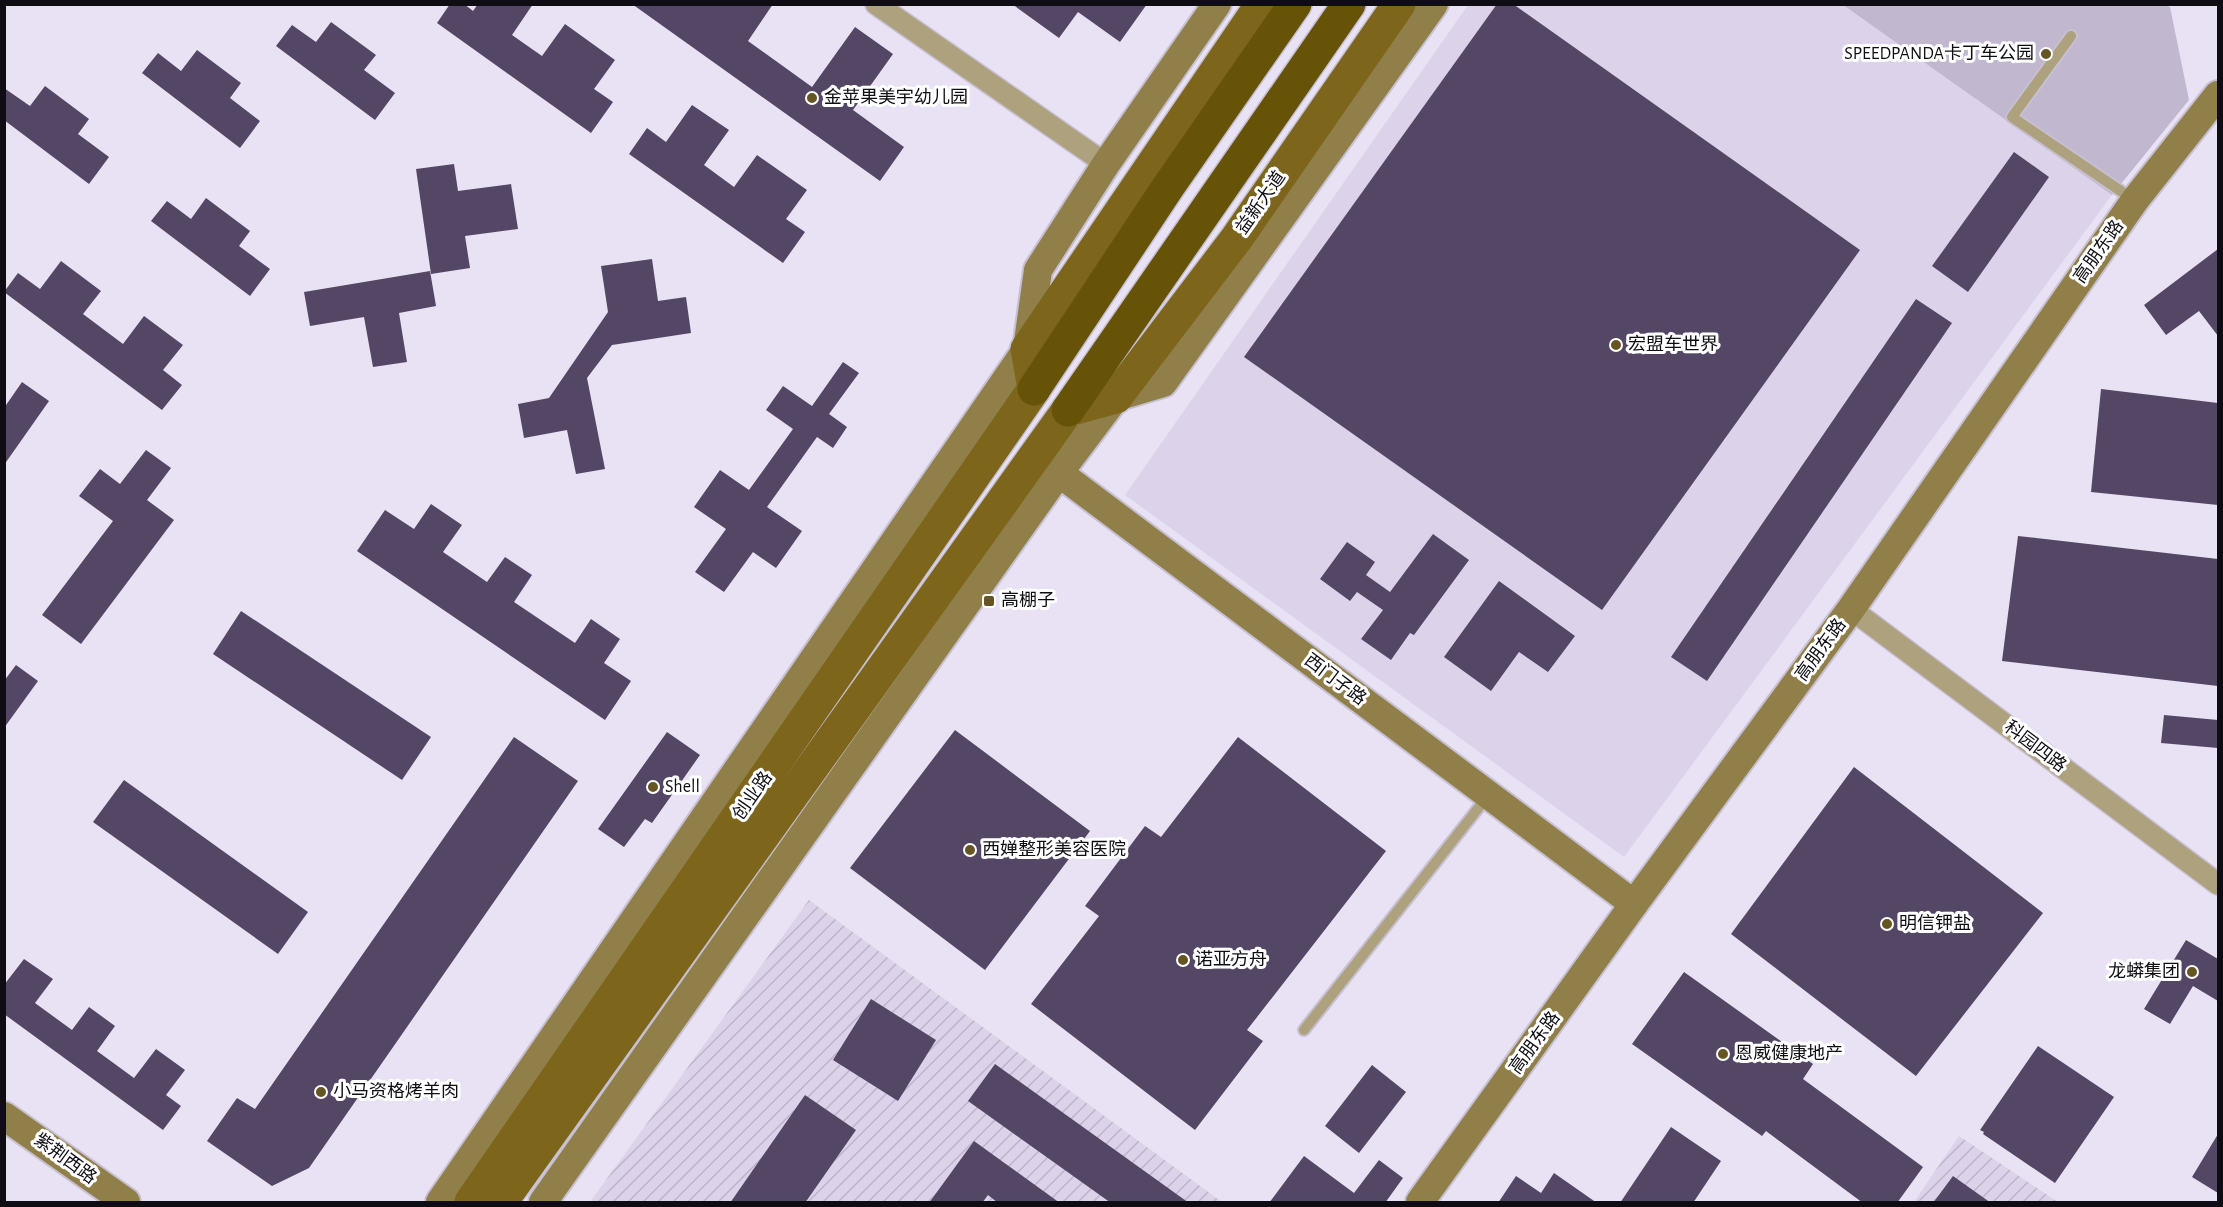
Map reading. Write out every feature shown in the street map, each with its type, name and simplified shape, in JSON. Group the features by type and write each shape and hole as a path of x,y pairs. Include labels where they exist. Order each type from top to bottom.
{"highway":[{"path":"1034,389 1157,179 1295,4"},
{"path":"1068,410 1349,4"}],"main road":[{"path":"1034,389 1027,349 1157,179 1262,4"},
{"name":"益新大道","path":"1116,397 1237,238 1399,4"},
{"name":"创业路","path":"471,1203 1034,389"},
{"path":"1068,410 1116,397"},
{"name":"创业路","path":"501,1203 1047,464 1068,410"}],"street":[{"path":"876,4 1106,164"},
{"path":"440,1203 1027,349 1038,270 1106,164 1217,4"},
{"path":"543,1203 1047,464 1116,397 1163,383 1434,4"},
{"name":"高朋东路","path":"1420,1203 1634,904 1851,609 2135,200 2218,95"},
{"name":"西门子路","path":"1047,464 1634,904"},
{"name":"科园四路","path":"1851,609 2218,884"},
{"name":"紫荆西路","path":"4,1116 126,1203"}],"lane":[{"path":"2071,36 2012,117 2135,200"},
{"path":"1304,1030 1489,794"}],"shaded area":[{"name":"宏盟车世界","path":"1468,5 1843,5 2112,195 1624,857 1125,495"},
{"name":"SPEEDPANDA卡丁车公园","path":"1843,5 2166,5 2170,7 2189,100 2112,195"},
{"path":"809,900 1222,1202 590,1202"},
{"path":"1959,1136 2058,1202 1914,1202"}],"building":[{"path":"450,4 464,4 473,11 478,4 533,4 512,35 542,56 565,24 615,60 594,89 613,102 591,133 437,23"},
{"name":"金苹果美宇幼儿园","path":"632,4 773,4 748,41 812,87 855,27 893,54 853,110 904,147 880,181"},
{"path":"1012,4 1147,4 1120,42 1078,12 1059,38"},
{"path":"1497,4 1513,4 1860,250 1602,610 1244,357"},
{"path":"331,22 376,55 364,70 395,93 375,120 276,46 292,25 316,42"},
{"path":"197,50 241,83 230,98 260,121 240,148 142,73 158,53 181,71"},
{"path":"45,86 89,119 78,134 109,157 89,184 4,120 4,88 30,106"},
{"path":"692,105 729,130 704,165 734,187 757,155 807,190 786,219 805,232 783,263 629,154 647,128 666,142"},
{"path":"2014,152 2049,177 1968,292 1932,266"},
{"path":"454,164 458,191 511,184 518,229 465,236 470,268 431,274 416,169"},
{"path":"206,198 250,231 239,246 270,269 250,296 151,221 167,201 191,219"},
{"path":"2218,249 2218,336 2199,311 2166,335 2144,305"},
{"path":"652,259 658,301 686,297 691,333 612,345 587,378 605,469 576,474 567,430 524,438 518,404 549,398 608,312 601,266"},
{"path":"61,261 101,291 83,314 123,344 144,316 183,345 163,370 182,385 162,410 4,292 18,273 40,289"},
{"path":"430,271 436,306 399,313 407,362 373,367 364,317 310,326 304,292"},
{"path":"1916,299 1952,323 1707,681 1671,657"},
{"path":"843,362 859,373 829,414 847,427 833,448 817,437 767,507 802,531 776,568 753,552 724,592 695,572 726,529 694,507 720,470 749,490 793,429 766,410 783,386 812,406"},
{"path":"22,382 49,401 4,465 4,408"},
{"path":"2101,389 2218,403 2218,505 2091,492"},
{"path":"146,450 171,468 147,500 174,520 81,644 42,615 113,521 79,496 100,469 120,484"},
{"path":"431,504 462,525 443,552 487,582 505,557 532,575 514,602 575,643 591,619 620,639 604,663 631,681 605,720 357,551 385,510 414,529"},
{"path":"1433,534 1469,560 1414,635 1410,633 1391,660 1361,639 1383,610 1357,592 1350,601 1320,579 1347,542 1375,562 1366,575 1390,592"},
{"path":"2018,536 2218,559 2218,686 2002,661"},
{"path":"1499,581 1575,636 1548,672 1519,652 1491,691 1444,657"},
{"path":"241,611 431,737 402,780 213,654"},
{"path":"16,665 38,681 4,728 4,681"},
{"path":"2164,715 2218,720 2218,748 2161,743"},
{"name":"西婵整形美容医院","path":"955,730 1090,831 985,970 850,868"},
{"name":"Shell","path":"667,732 700,755 652,823 645,819 624,847 598,829"},
{"path":"514,737 578,781 309,1168 272,1186 207,1141 237,1098 255,1109"},
{"name":"诺亚方舟","path":"1238,737 1386,851 1247,1030 1263,1041 1195,1130 1031,1004 1099,916 1085,906 1145,826 1161,837"},
{"name":"明信钾盐","path":"1854,767 2043,913 1916,1076 1731,934"},
{"path":"124,780 308,912 278,954 93,822"},
{"name":"龙蟒集团","path":"2186,940 2218,959 2218,1001 2193,986 2170,1024 2144,1009"},
{"path":"24,959 53,979 35,1003 72,1030 89,1007 115,1026 97,1051 134,1078 156,1049 185,1070 166,1095 181,1106 163,1130 4,1014 4,985"},
{"name":"恩威健康地产","path":"1684,972 1813,1064 1803,1079 1923,1167 1897,1203 1863,1203 1766,1131 1762,1136 1632,1044"},
{"path":"871,999 936,1040 898,1101 833,1060"},
{"path":"2038,1046 2114,1097 2055,1183 1980,1130"},
{"path":"995,1064 1189,1203 1111,1203 968,1101"},
{"path":"1372,1065 1406,1092 1359,1153 1325,1126"},
{"path":"805,1095 856,1130 805,1203 730,1203"},
{"path":"1671,1127 1721,1161 1693,1203 1620,1203"},
{"path":"2218,1134 2218,1193 2192,1177"},
{"path":"974,1141 1060,1203 998,1203 988,1195 982,1203 929,1203"},
{"path":"1304,1156 1354,1193 1379,1160 1403,1178 1385,1203 1269,1203"},
{"path":"1554,1173 1597,1203 1498,1203 1516,1176 1541,1193"},
{"path":"1953,1176 1991,1203 1933,1203"}],"place":[{"name":"SPEEDPANDA卡丁车公园","path":"2046,54"},
{"name":"金苹果美宇幼儿园","path":"812,98"},
{"name":"宏盟车世界","path":"1616,345"},
{"name":"高棚子","path":"989,601"},
{"name":"Shell","path":"653,787"},
{"name":"西婵整形美容医院","path":"970,850"},
{"name":"明信钾盐","path":"1887,924"},
{"name":"诺亚方舟","path":"1183,960"},
{"name":"龙蟒集团","path":"2192,972"},
{"name":"恩威健康地产","path":"1723,1054"},
{"name":"小马资格烤羊肉","path":"321,1092"}]}
